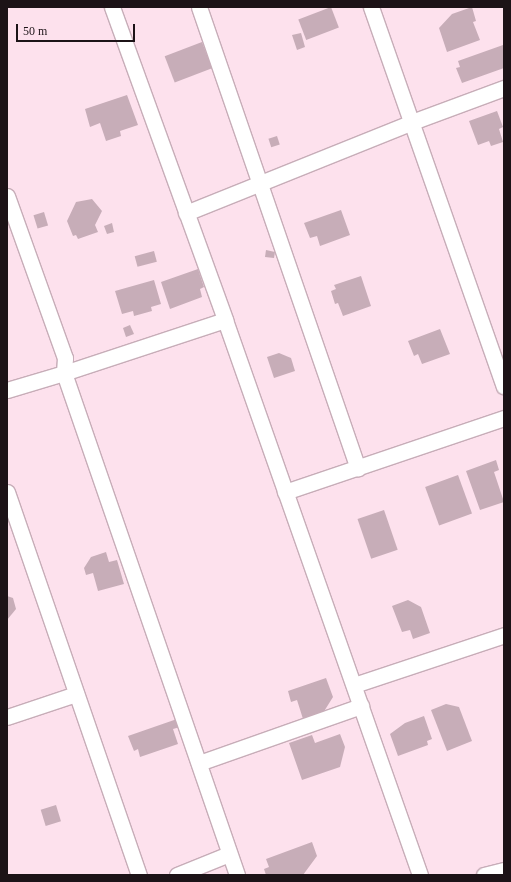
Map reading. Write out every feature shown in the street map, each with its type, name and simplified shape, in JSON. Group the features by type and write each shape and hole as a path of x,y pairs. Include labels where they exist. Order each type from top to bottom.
{"street":[{"path":"112,7 225,320 420,875"},
{"path":"199,7 358,468"},
{"path":"371,7 504,386"},
{"path":"186,213 412,122 504,88"},
{"path":"7,196 65,358 64,374 237,875"},
{"path":"7,390 64,374 225,320"},
{"path":"285,492 504,418"},
{"path":"7,492 139,875"},
{"path":"354,685 504,635"},
{"path":"7,716 76,694"},
{"path":"198,763 361,706"},
{"path":"177,875 230,854"},
{"path":"484,875 504,870"}],"building":[{"path":"331,7 339,28 306,40 298,20"},
{"path":"472,7 476,21 473,22 480,40 447,52 439,28 452,14"},
{"path":"301,33 305,47 297,50 292,35"},
{"path":"202,42 212,68 175,82 165,56"},
{"path":"503,45 504,68 462,83 456,68 460,67 458,61"},
{"path":"127,95 138,125 120,131 121,136 106,141 100,123 90,127 85,109"},
{"path":"497,111 503,127 499,129 503,142 491,146 489,141 478,145 469,121"},
{"path":"277,136 280,145 271,147 268,139"},
{"path":"92,199 102,211 95,225 98,232 78,239 76,235 73,236 67,221 76,202"},
{"path":"341,210 350,235 320,246 317,236 310,238 304,223"},
{"path":"44,212 48,225 38,229 33,215"},
{"path":"112,223 114,232 107,234 104,226"},
{"path":"266,250 275,252 274,258 265,257"},
{"path":"154,251 157,262 138,267 135,256"},
{"path":"198,269 204,287 200,289 202,297 170,309 161,282"},
{"path":"361,276 371,306 343,316 338,303 335,304 331,291 336,289 334,285"},
{"path":"154,280 161,304 151,307 152,311 134,316 133,311 122,314 115,291"},
{"path":"130,325 134,334 126,337 123,328"},
{"path":"440,329 450,354 422,364 418,354 414,356 408,341"},
{"path":"279,353 291,358 295,371 274,378 267,357"},
{"path":"496,460 499,470 494,472 504,502 480,510 466,471"},
{"path":"458,475 472,514 439,525 425,487"},
{"path":"384,510 398,550 371,559 358,519"},
{"path":"106,552 109,562 117,560 124,584 98,591 93,573 86,575 84,568 91,557"},
{"path":"7,596 13,598 16,609 7,620"},
{"path":"408,600 421,607 430,633 413,639 410,630 402,632 392,606"},
{"path":"326,678 333,697 323,713 303,719 297,700 291,702 288,691"},
{"path":"446,704 459,707 472,741 447,751 431,710"},
{"path":"424,716 432,739 427,741 428,745 398,756 390,734 405,723"},
{"path":"177,719 180,727 173,729 178,744 140,757 138,749 134,751 128,736"},
{"path":"340,734 345,747 340,767 302,780 289,743 312,735 315,743"},
{"path":"56,805 61,821 46,826 41,810"},
{"path":"312,842 317,856 303,875 266,875 264,869 269,867 266,859"}]}
